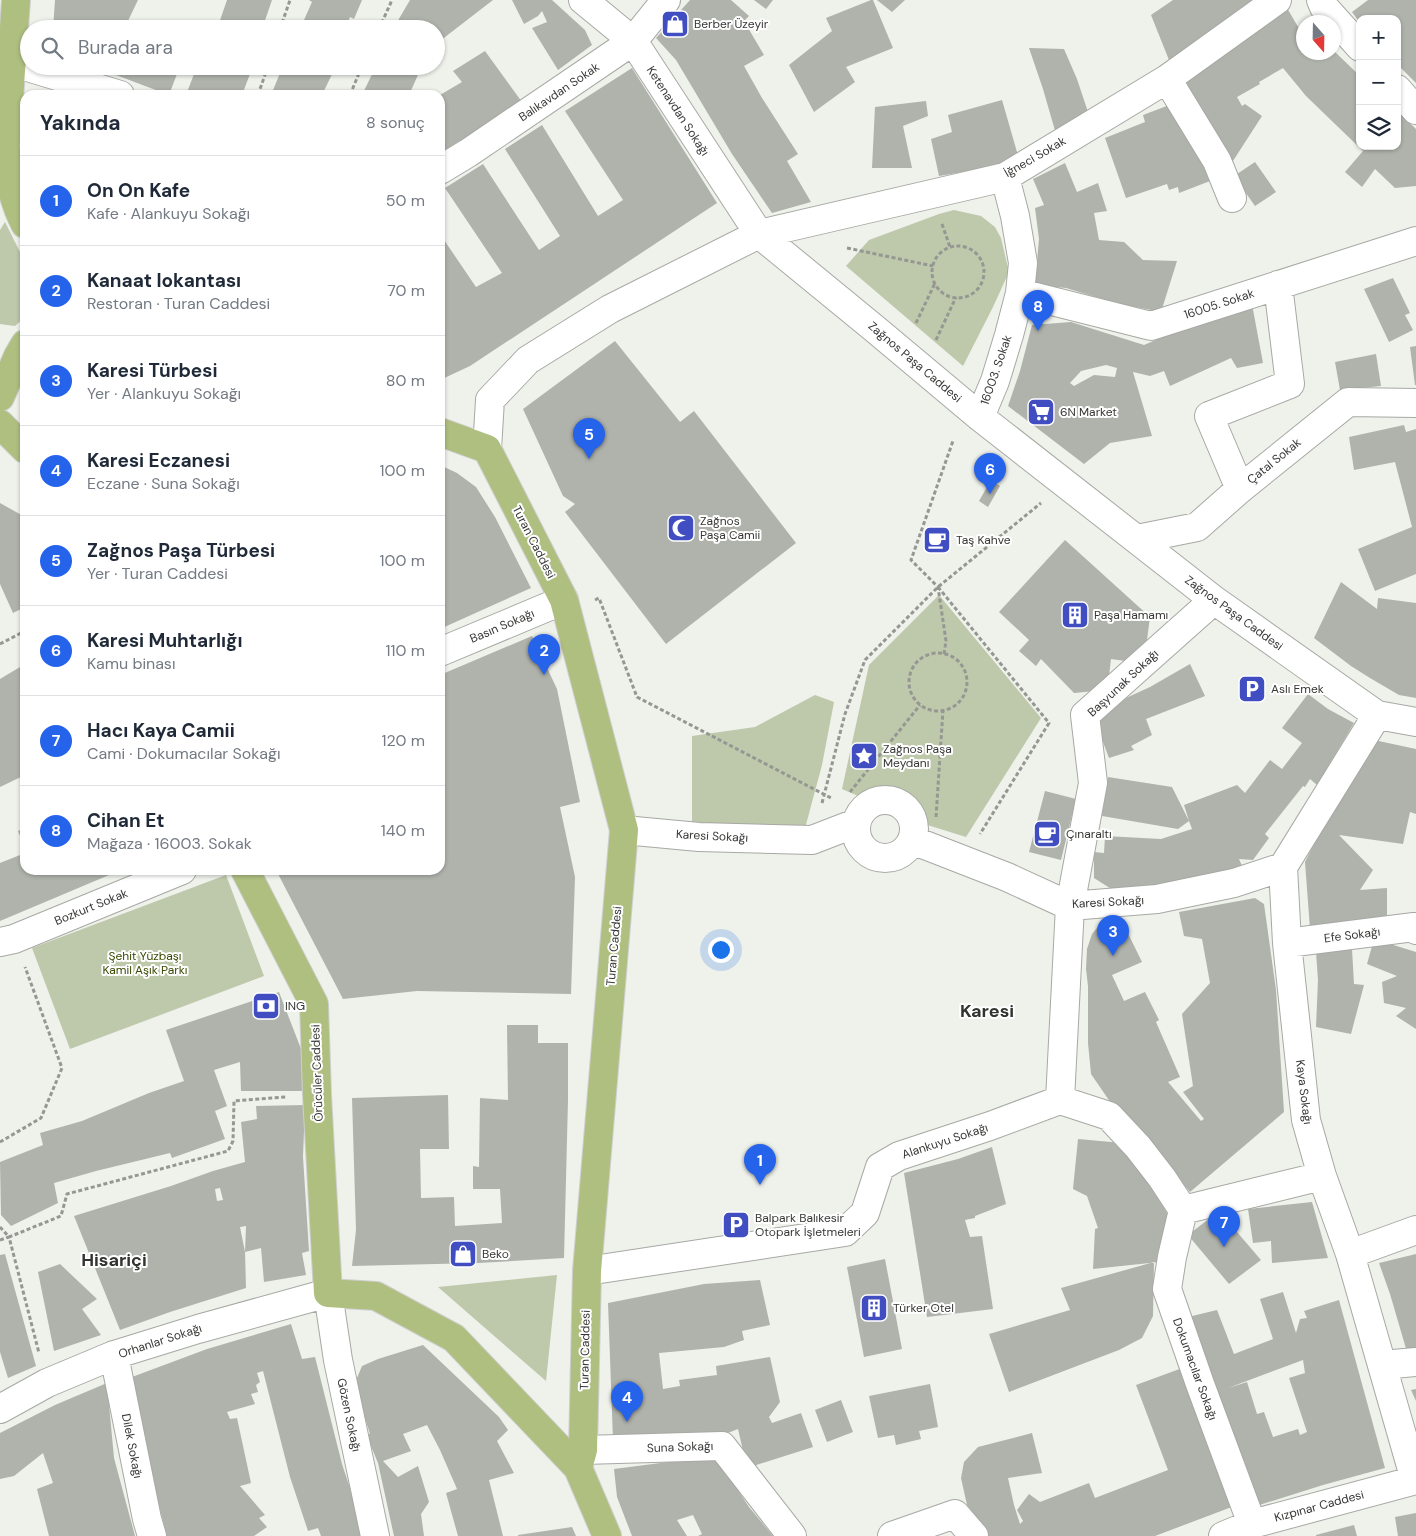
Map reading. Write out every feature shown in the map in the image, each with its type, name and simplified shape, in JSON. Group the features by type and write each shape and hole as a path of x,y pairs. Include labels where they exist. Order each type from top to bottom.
{"main road":[{"path":"16,0 5,69 6,141 10,183 20,215"},
{"path":"0,170 6,141"},
{"path":"0,397 20,353"},
{"path":"0,424 20,444"},
{"path":"445,434 487,449"},
{"name":"Turan Caddesi","path":"487,449 566,608 624,830 587,1271 580,1459 607,1536"},
{"name":"Örücüler Caddesi","path":"248,875 314,1004 328,1293"},
{"name":"Turan Caddesi","path":"328,1293 376,1296 454,1338 580,1459"}],"street":[{"name":"Ketenavdan Sokağı","path":"583,0 633,41 759,234"},
{"name":"Balıkavdan Sokak","path":"445,167 476,148 633,41 666,0"},
{"name":"İğneci Sokak","path":"759,234 1005,176 1167,78 1277,0"},
{"path":"1321,0 1324,7 1356,43"},
{"path":"5,69 20,72"},
{"path":"32,75 98,90"},
{"path":"1167,78 1217,161 1232,198"},
{"path":"1401,93 1416,110"},
{"name":"16003. Sokak","path":"980,417 994,381 1020,293 1023,263 1015,216 1005,176"},
{"path":"487,449 490,400 528,360 610,310 759,234"},
{"name":"Zağnos Paşa Caddesi","path":"759,234 980,417 1214,600 1377,715 1416,722"},
{"name":"16005. Sokak","path":"1020,293 1151,326 1416,241"},
{"path":"1240,488 1209,416 1290,384 1278,285"},
{"name":"Çatal Sokak","path":"1136,539 1197,527 1240,488 1348,402 1416,403"},
{"name":"Başyunak Sokağı","path":"1070,906 1093,783 1085,715 1214,600"},
{"name":"Basın Sokağı","path":"445,650 566,608"},
{"path":"1283,867 1377,715"},
{"path":"893,800 908,810 923,844 910,846 903,853 894,857 874,856 859,843 853,813 874,801 893,800"},
{"name":"Karesi Sokağı","path":"624,830 699,837 812,840 853,813"},
{"name":"Karesi Sokağı","path":"923,844 1007,877 1070,906 1157,899 1234,883 1283,867"},
{"name":"Kaya Sokağı","path":"1283,867 1287,943 1306,1120 1322,1176 1350,1254 1416,1480"},
{"name":"Bozkurt Sokak","path":"7,940 170,875"},
{"path":"1070,906 1060,1100 1109,1116 1138,1147 1162,1178 1183,1210 1322,1176"},
{"name":"Efe Sokağı","path":"1287,943 1414,927 1416,930"},
{"name":"Alankuyu Sokağı","path":"587,1271 845,1232 865,1213 880,1167 898,1156 990,1126 1060,1100"},
{"name":"Dokumacılar Sokağı","path":"1183,1210 1167,1289 1252,1524"},
{"path":"1350,1254 1416,1230"},
{"name":"Orhanlar Sokağı","path":"0,1409 47,1383 114,1356 198,1329 328,1293"},
{"name":"Gözen Sokağı","path":"328,1293 338,1360 375,1536"},
{"name":"Dilek Sokağı","path":"114,1356 152,1536"},
{"path":"1382,1366 1416,1362"},
{"name":"Suna Sokağı","path":"580,1459 722,1446 792,1536"},
{"name":"Kızpınar Caddesi","path":"1223,1536 1252,1524 1416,1480"},
{"path":"892,1536 955,1514 974,1536"}],"path":[{"path":"283,20 290,0"},
{"path":"383,20 392,0"},
{"path":"260,90 265,75"},
{"path":"352,90 358,75"},
{"path":"942,222 950,247"},
{"path":"950,247 967,248 974,251 983,265 984,273 978,288 965,296 947,295 935,283 932,274 936,258 950,247"},
{"path":"847,248 933,266"},
{"path":"915,326 935,283"},
{"path":"935,343 956,297"},
{"path":"953,441 911,560 938,587 1049,723 964,860"},
{"path":"812,840 845,714 865,660 938,587 1041,503"},
{"path":"938,587 946,641 944,654"},
{"path":"566,608 599,598 636,697 824,794 853,813 920,705"},
{"path":"0,644 20,634"},
{"path":"934,653 952,657 960,663 965,671 967,680 966,689 956,705 943,710 929,710 920,705 910,689 909,679 911,670 917,662 924,656 934,653"},
{"path":"923,844 943,710"},
{"path":"0,1142 42,1118 62,1068 7,940"},
{"path":"0,1240 61,1216 67,1194 228,1151 233,1141 234,1102 317,1095"},
{"path":"0,1227 10,1237 47,1383"}],"green space":[{"path":"954,210 981,216 995,227 1001,238 1009,272 963,366 846,266 869,240"},
{"path":"5,222 20,252 20,322 15,326 0,324 0,230"},
{"path":"939,595 1041,718 966,837 921,823 910,801 890,790 865,799 842,789 869,665"},
{"path":"815,695 834,702 822,765 804,832 692,827 692,736 755,727"},
{"name":"Şehit Yüzbaşı Kamil Aşık Parkı","path":"226,875 264,976 70,1049 32,948"},
{"path":"557,1275 546,1381 438,1287"}],"building":[{"path":"55,0 138,0 128,20 54,20"},
{"path":"227,0 272,0 265,20 220,20"},
{"path":"309,0 362,0 354,19 350,17 349,20 304,20 312,2"},
{"path":"410,0 493,0 445,37 445,20 398,20"},
{"path":"512,0 552,0 585,30 592,45 558,70 532,28 547,22 542,11 538,16 524,24"},
{"path":"690,0 731,0 749,16 744,21 764,55 744,66 798,154 787,161 811,202 772,213 732,154 676,60 656,38"},
{"path":"754,0 773,0 766,9"},
{"path":"873,0 893,48 846,67 855,82 814,112 789,65 832,31 826,18"},
{"path":"877,0 905,0 892,12"},
{"path":"1173,0 1254,0 1217,30 1169,60 1151,15"},
{"path":"1368,0 1416,0 1416,83 1401,68 1401,15 1356,15 1356,18 1352,12"},
{"path":"1287,8 1296,23 1296,60 1341,60 1341,58 1356,72 1356,144 1306,96 1283,68 1237,97 1242,106 1245,104 1262,116 1231,164 1181,82"},
{"path":"1029,48 1064,49 1077,79 1089,115 1056,134 1043,89"},
{"path":"485,51 522,102 445,150 445,92 462,82 453,71"},
{"path":"632,68 717,203 470,366 445,378 445,241 476,287 502,273 445,188 483,164 539,250 560,236 505,149 542,125 598,216 623,200 565,111"},
{"path":"116,75 177,75 171,90 156,90"},
{"path":"194,75 250,75 244,90 188,90"},
{"path":"279,75 332,75 324,90 273,90"},
{"path":"372,75 418,75 411,90 364,90"},
{"path":"1002,100 1019,159 964,174 963,172 939,176 931,139 952,132 948,115"},
{"path":"926,101 928,116 903,126 912,168 872,168 875,107"},
{"path":"1172,104 1194,133 1210,181 1179,193 1178,187 1169,190 1167,184 1126,198 1105,138 1145,122 1143,115"},
{"path":"1401,115 1416,129 1416,186 1395,188 1375,169 1362,187 1345,172 1363,151 1401,150"},
{"path":"1255,162 1276,192 1255,206 1234,176"},
{"path":"1065,163 1077,192 1098,183 1107,211 1094,213 1099,240 1124,242 1143,260 1177,261 1161,312 1116,303 1066,288 1035,285 1039,239 1035,208 1044,205 1033,179"},
{"path":"1393,278 1410,313 1405,315 1413,330 1389,342 1364,289"},
{"path":"1251,299 1263,363 1237,368 1231,358 1170,386 1164,371 1150,376 1133,372 1152,436 1110,443 1084,464 1008,406 1020,371 1032,325 1071,322 1144,345","holes":["1106,365 1117,368 1115,377 1094,375 1074,386 1070,383 1081,371"]},
{"name":"Zağnos Paşa Camii","path":"615,341 680,422 694,411 796,543 666,644 565,512 575,504 563,496 523,409"},
{"path":"1416,346 1416,385 1415,385 1410,347"},
{"path":"1376,354 1381,386 1340,390 1335,362"},
{"path":"1404,425 1406,432 1416,429 1416,574 1375,591 1358,549 1412,527 1395,462 1354,470 1349,437"},
{"path":"445,467 457,473 476,487 495,517 531,588 445,627"},
{"path":"991,480 1000,486 988,507 979,501"},
{"path":"0,503 20,514 20,610 13,613 0,584"},
{"name":"Paşa Hamamı","path":"1065,540 1150,617 1147,640 1125,661 1111,659 1109,676 1095,691 1074,693 1041,659 1036,666 1019,651 1029,640 999,612"},
{"path":"1341,582 1377,609 1378,598 1416,603 1416,698 1399,695 1370,678 1314,638"},
{"path":"532,636 557,689 580,802 560,807 575,877 571,994 417,991 343,999 279,875 445,875 445,673"},
{"path":"1190,664 1205,696 1146,719 1152,735 1131,746 1134,750 1109,758 1094,718 1115,703 1150,687"},
{"path":"20,667 20,777 0,787 0,679"},
{"path":"1308,694 1328,709 1354,723 1317,785 1310,779 1305,787 1303,786 1265,834 1269,838 1253,860 1239,859 1243,868 1164,885 1113,890 1094,878 1094,852 1104,853 1105,836 1161,839 1192,829 1184,805 1237,785 1245,793 1270,760 1282,769 1302,743 1282,728"},
{"path":"1374,740 1416,749 1416,814 1410,812 1403,844 1339,835 1373,870 1360,890 1387,888 1387,922 1310,929 1305,862 1326,820"},
{"path":"1108,777 1172,787 1189,821 1178,829 1102,816"},
{"path":"1045,791 1076,799 1061,860 1029,852"},
{"path":"20,855 20,875 109,875 0,921 0,863"},
{"path":"1255,898 1264,904 1276,990 1284,1112 1190,1192 1115,1109 1091,1074 1088,1043 1087,949 1092,934 1102,922 1118,913 1142,962 1112,975 1124,1001 1145,992 1159,1020 1156,1022 1180,1077 1168,1082 1201,1121 1204,1119 1183,1092 1193,1086 1182,1014 1210,983 1202,939 1184,936 1179,912"},
{"path":"1374,939 1416,952 1416,1029 1396,1016 1406,1008 1384,1003 1382,982 1397,976 1367,964"},
{"path":"1352,949 1354,984 1364,985 1351,1034 1316,1027 1318,980 1316,952"},
{"path":"279,992 303,1054 306,1091 241,1091 240,1062 214,1070 227,1106 215,1111 225,1139 172,1158 170,1153 54,1183 58,1203 11,1226 1,1215 0,1162 43,1145 40,1133 82,1121 149,1093 184,1081 166,1030"},
{"path":"507,1025 538,1025 538,1043 568,1043 564,1258 478,1263 352,1266 356,1230 352,1098 448,1095 449,1149 420,1149 421,1198 454,1197 455,1226 502,1223 500,1189 473,1189 473,1166 479,1167 480,1098 508,1100"},
{"path":"305,1105 303,1157 309,1251 302,1253 306,1275 264,1282 261,1248 245,1252 246,1288 120,1330 74,1216 245,1162 241,1122 257,1119 256,1106","holes":["220,1188 223,1200 217,1201 215,1189","246,1226 245,1252 240,1227"]},
{"path":"1078,1139 1122,1143 1149,1179 1170,1219 1159,1262 1093,1269 1095,1229 1098,1228 1087,1196 1073,1189"},
{"path":"992,1147 1006,1204 975,1216 975,1218 965,1220 970,1237 982,1236 993,1309 927,1317 904,1173 958,1159"},
{"path":"1312,1202 1328,1258 1272,1263 1271,1241 1253,1243 1248,1209"},
{"path":"1219,1211 1261,1260 1229,1284 1188,1235"},
{"path":"5,1254 36,1366 8,1378 0,1352 0,1255"},
{"path":"1416,1254 1416,1352 1407,1352 1379,1263"},
{"name":"Türker Otel","path":"885,1259 902,1349 864,1357 847,1267"},
{"path":"1154,1262 1153,1316 1142,1338 1119,1350 1009,1392 989,1334 1070,1310 1061,1288"},
{"path":"60,1264 97,1299 82,1309 101,1335 54,1351 38,1272"},
{"path":"760,1280 770,1325 742,1331 744,1340 724,1347 659,1353 663,1389 680,1386 679,1380 717,1375 716,1366 770,1357 780,1402 769,1417 772,1423 801,1413 813,1447 747,1468 738,1429 720,1436 613,1440 608,1303 704,1284"},
{"path":"1283,1292 1296,1333 1300,1319 1307,1318 1304,1311 1339,1300 1385,1468 1253,1507 1188,1317 1217,1310 1234,1354 1273,1339 1260,1299","holes":["1303,1360 1305,1373 1289,1378 1307,1432 1300,1435 1298,1429 1273,1437 1264,1412 1257,1414 1247,1382 1228,1388"]},
{"path":"291,1324 302,1359 315,1357 342,1464 364,1536 321,1536 318,1528 308,1531 290,1477 263,1371 257,1373 260,1382 256,1385 258,1392 251,1394 255,1404 227,1412 230,1419 237,1418 251,1483 240,1486 265,1515 259,1518 267,1527 254,1536 167,1536 146,1456 132,1377 207,1349"},
{"path":"423,1345 499,1417 508,1430 497,1441 514,1473 489,1480 503,1536 458,1536 446,1493 457,1489 427,1425 403,1434 411,1451 383,1461 398,1477 418,1466 429,1502 421,1514 424,1536 394,1536 378,1463 366,1434 370,1434 356,1389 357,1378 362,1366"},
{"path":"1185,1367 1237,1505 1155,1536 988,1536 967,1505 961,1478 964,1462 978,1447 1032,1433 1042,1473 1008,1478 1020,1524 1023,1521 1017,1510 1029,1494 1040,1502 1089,1483 1095,1498 1168,1470 1136,1385"},
{"path":"107,1383 114,1458 135,1536 49,1536 37,1489 53,1483 43,1453 14,1476 0,1479 0,1433 55,1405"},
{"path":"930,1384 938,1427 919,1431 921,1439 896,1445 894,1435 878,1438 869,1396"},
{"path":"1416,1389 1416,1401 1411,1390"},
{"path":"841,1400 853,1432 827,1442 815,1410"},
{"path":"715,1456 749,1507 773,1536 698,1536 702,1534 693,1515 677,1520 687,1536 632,1536 617,1497 614,1469"},
{"path":"1416,1513 1416,1536 1398,1536 1395,1517"},
{"path":"1354,1525 1357,1536 1316,1536 1316,1535"},
{"path":"572,1527 576,1536 518,1536 518,1535"}],"place":[{"name":"Berber Üzeyir","path":"675,24"},
{"name":"Cihan Et","path":"1038,331"},
{"name":"6N Market","path":"1041,412"},
{"name":"Zağnos Paşa Türbesi","path":"589,459"},
{"name":"Karesi Muhtarlığı","path":"990,494"},
{"name":"Zağnos Paşa Camii","path":"681,528"},
{"name":"Taş Kahve","path":"937,540"},
{"name":"Paşa Hamamı","path":"1075,615"},
{"name":"Kanaat lokantası","path":"544,675"},
{"name":"Aslı Emek","path":"1252,689"},
{"name":"Zağnos Paşa Meydanı","path":"864,756"},
{"name":"Çınaraltı","path":"1047,834"},
{"name":"Karesi Türbesi","path":"1113,956"},
{"name":"ING","path":"266,1006"},
{"name":"On On Kafe","path":"760,1185"},
{"name":"Balpark Balıkesir Otopark İşletmeleri","path":"736,1225"},
{"name":"Hacı Kaya Camii","path":"1224,1247"},
{"name":"Beko","path":"463,1254"},
{"name":"Türker Otel","path":"874,1308"},
{"name":"Karesi Eczanesi","path":"627,1422"}],"district":[{"name":"Karesi","path":"987,1011"},
{"name":"Hisariçi","path":"114,1260"}]}
